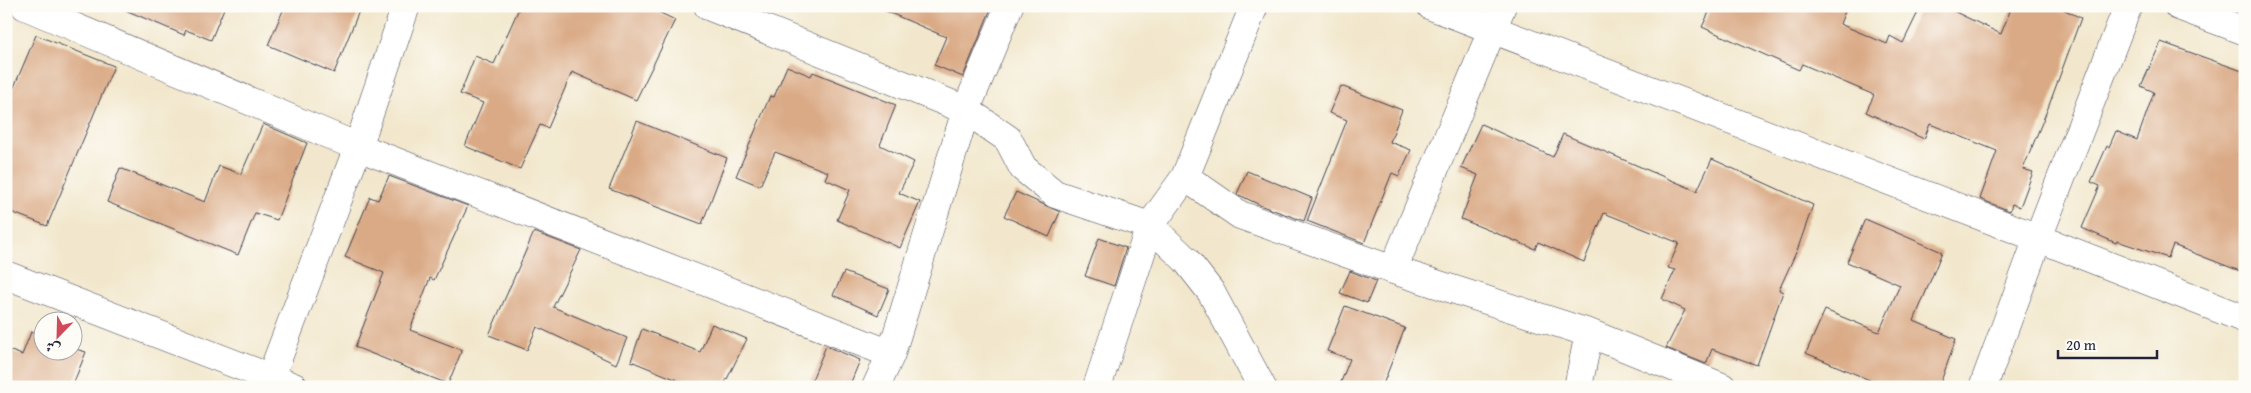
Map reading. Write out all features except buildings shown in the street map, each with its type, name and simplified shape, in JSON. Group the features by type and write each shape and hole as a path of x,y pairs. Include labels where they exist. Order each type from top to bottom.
{"street":[{"path":"25,6 358,147 891,354"},
{"path":"6,275 277,384 406,6"},
{"path":"708,6 966,110 1008,139 1023,168 1055,194 1150,226 1186,260 1211,292 1262,387"},
{"path":"876,387 891,354 966,110 1009,6"},
{"path":"1096,387 1150,226 1185,177 1254,6"},
{"path":"1431,6 1497,18 2038,238 2245,319"},
{"path":"1983,387 2038,238 2128,6"},
{"path":"2178,6 2245,31"},
{"path":"1393,270 1497,18"},
{"path":"1185,177 1240,215 1393,270 1588,333 1722,387"},
{"path":"1578,387 1588,333"}]}
